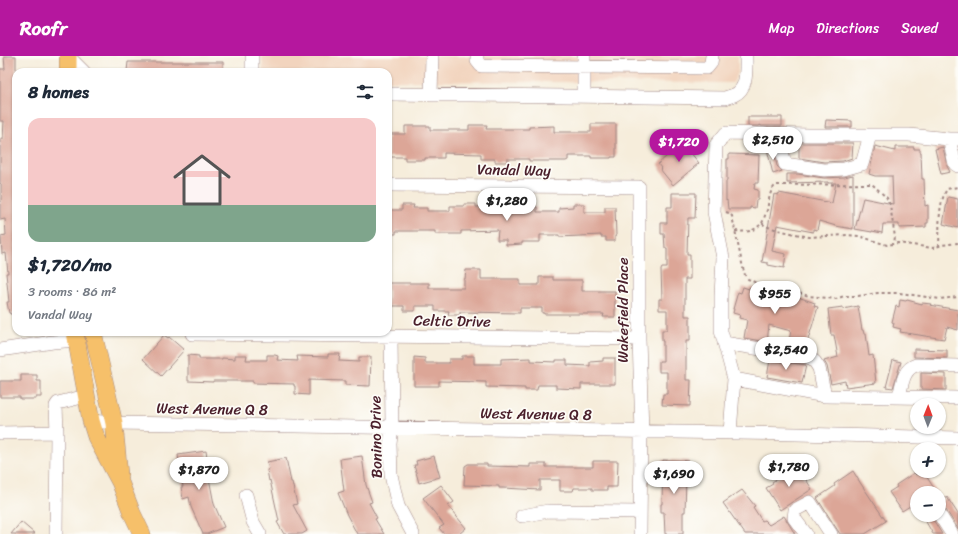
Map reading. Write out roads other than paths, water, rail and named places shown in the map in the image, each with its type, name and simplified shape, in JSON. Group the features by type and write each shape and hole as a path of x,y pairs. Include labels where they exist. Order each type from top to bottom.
{"main road":[{"path":"68,56 68,68"},
{"path":"75,336 91,421 96,437 120,482 142,534"},
{"path":"93,336 114,423 120,482"}],"street":[{"path":"68,56 80,68"},
{"path":"252,56 252,68"},
{"path":"431,95 432,56"},
{"path":"477,56 477,61 481,66 584,61 707,68 711,64 712,56"},
{"path":"392,94 725,98 735,95 742,89 746,77 746,56"},
{"path":"584,61 584,96"},
{"path":"730,433 734,379 721,331 723,258 714,216 716,145 726,133 909,135 953,139 955,164 958,166"},
{"path":"778,134 785,164 824,170 844,169 862,164 870,135"},
{"name":"Vandal Way","path":"392,185 639,187"},
{"name":"Wakefield Place","path":"639,187 639,339 641,432 640,534"},
{"path":"0,350 53,342 75,336"},
{"name":"Celtic Drive","path":"391,336 639,339"},
{"name":"Bonino Drive","path":"391,336 391,475 398,506 413,534"},
{"path":"724,343 809,357 819,368 825,396"},
{"path":"898,397 907,371 910,367 916,365 958,366"},
{"path":"734,379 825,396 958,398"},
{"path":"56,534 56,406 58,403 86,396"},
{"name":"West Avenue Q 8","path":"91,421 114,423 958,438"},
{"path":"0,432 57,432"},
{"path":"246,496 253,522 260,534"},
{"path":"806,534 794,518 796,510 810,502 831,534"},
{"path":"522,516 548,512 640,512"},
{"path":"944,522 952,534"}]}
